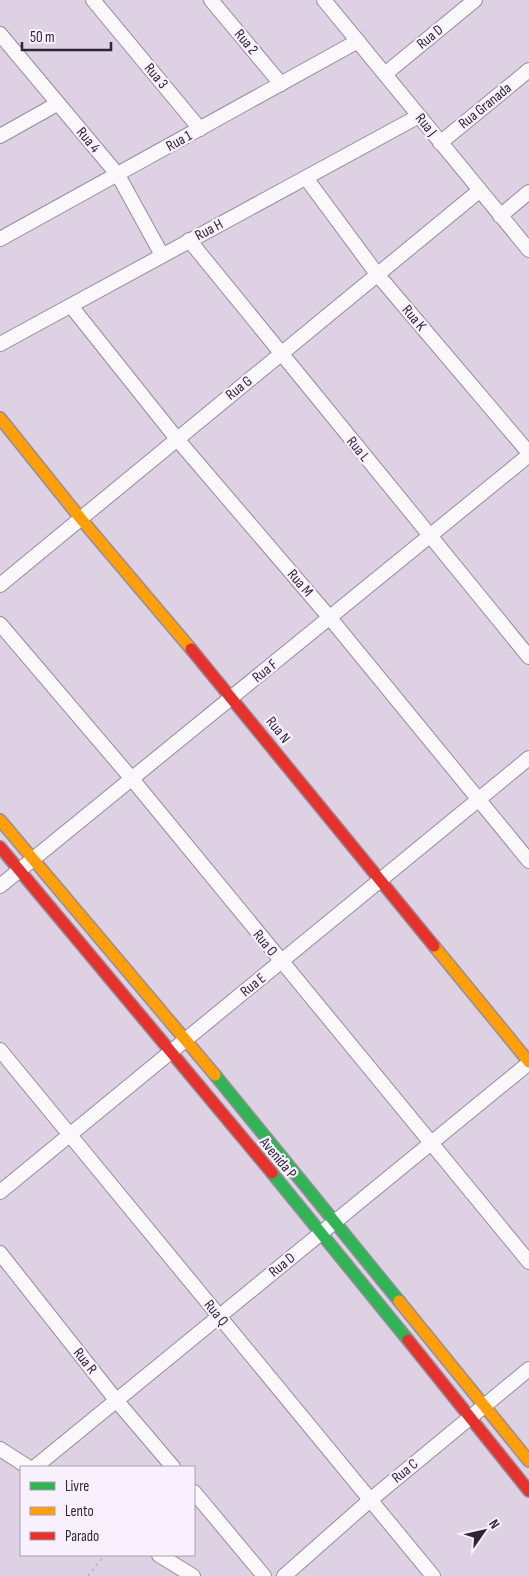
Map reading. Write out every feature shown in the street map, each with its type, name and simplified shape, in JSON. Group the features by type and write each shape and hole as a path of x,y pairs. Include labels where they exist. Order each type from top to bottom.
{"street":[{"name":"Rua 3","path":"93,0 200,129"},
{"name":"Rua 2","path":"210,0 281,84"},
{"name":"Rua J","path":"324,0 529,250"},
{"name":"Rua D","path":"385,74 475,0"},
{"name":"Rua 4","path":"0,34 118,175 162,255"},
{"name":"Rua 1","path":"0,240 358,41"},
{"name":"Rua Granada","path":"440,142 529,70"},
{"path":"0,136 57,104"},
{"name":"Rua H","path":"0,344 419,116"},
{"name":"Rua K","path":"306,178 377,274 529,454"},
{"name":"Rua G","path":"0,585 479,191"},
{"path":"500,216 529,192"},
{"name":"Rua L","path":"189,240 280,354 529,657"},
{"name":"Rua M","path":"71,306 177,439 330,618 529,861"},
{"name":"Rua N","path":"0,418 81,519 232,698 529,1063"},
{"name":"Rua F","path":"0,886 529,454"},
{"name":"Rua O","path":"0,624 132,779 281,963 529,1262"},
{"name":"Rua E","path":"0,1192 529,758"},
{"name":"Avenida P","path":"0,820 186,1040 529,1461"},
{"name":"Avenida P","path":"0,847 322,1233 529,1491"},
{"name":"Rua Q","path":"0,1050 432,1576"},
{"name":"Rua D","path":"36,1466 322,1233 430,1142 529,1063"},
{"name":"Rua R","path":"0,1253 116,1400 172,1466"},
{"name":"Rua C","path":"284,1576 369,1501 529,1369"},
{"path":"0,1449 26,1466"},
{"path":"195,1493 264,1576"},
{"path":"161,1556 192,1576"}],"path":[{"path":"88,1576 104,1556"}],"traffic: fast":[{"path":"215,1075 399,1301"},
{"path":"272,1173 408,1340"}],"traffic: slow":[{"path":"0,418 81,519 191,649"},
{"path":"0,820 215,1075"},
{"path":"434,946 529,1062"},
{"path":"399,1301 529,1461"}],"traffic: jam":[{"path":"191,649 434,946"},
{"path":"0,847 272,1173"},
{"path":"408,1340 529,1491"}]}
